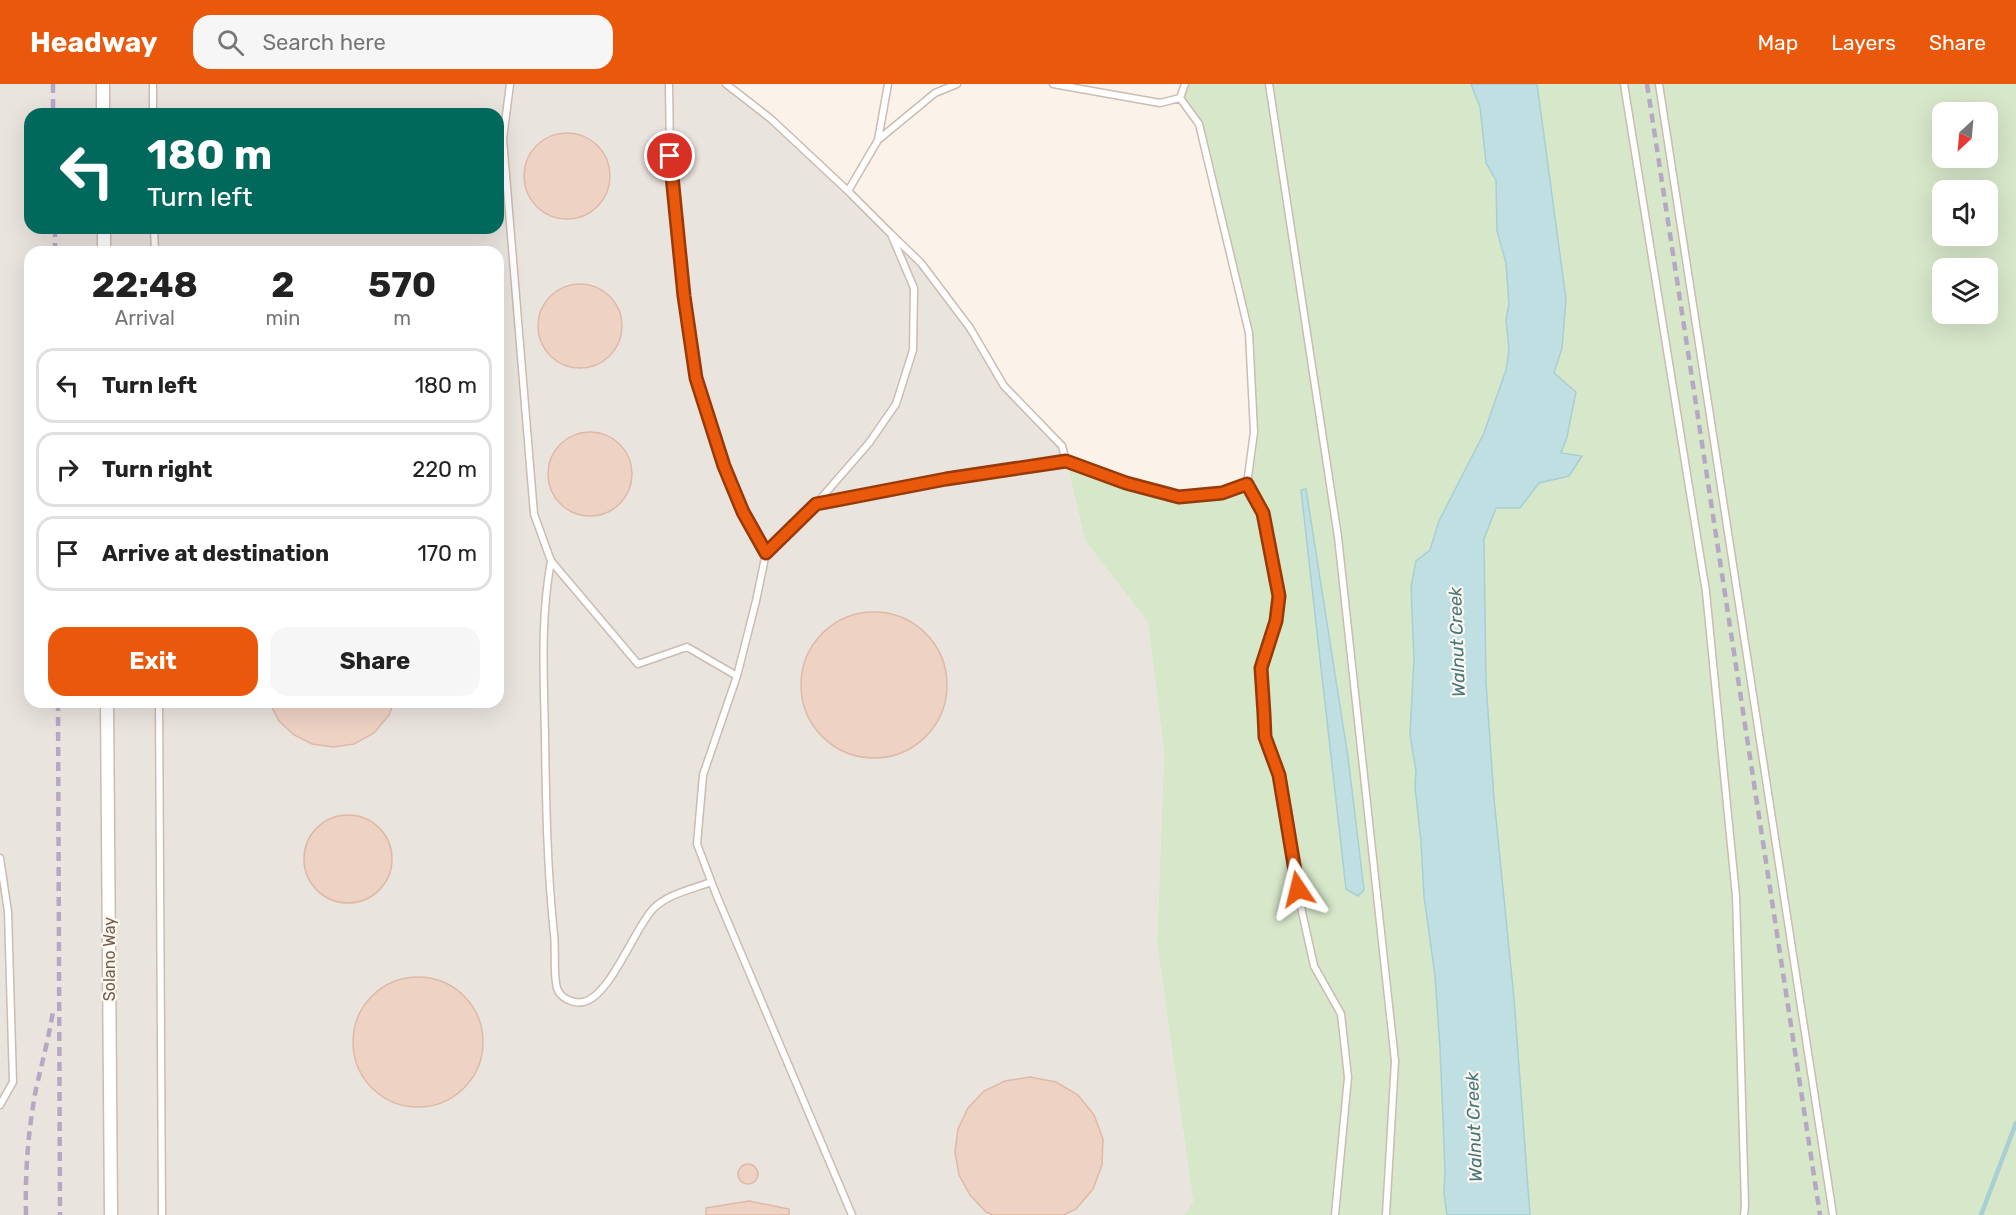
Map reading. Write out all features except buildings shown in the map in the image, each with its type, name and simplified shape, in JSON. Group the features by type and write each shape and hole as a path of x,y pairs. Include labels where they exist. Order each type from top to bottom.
{"street":[{"path":"103,84 103,108"},
{"name":"Solano Way","path":"107,708 111,1215"}],"lane":[{"path":"153,84 153,108"},
{"path":"504,131 510,84"},
{"path":"669,84 670,156 684,296 696,378 724,466 743,512 766,553"},
{"path":"726,84 771,118 921,263 970,328 1004,386 1062,446 1066,461"},
{"path":"878,140 888,84"},
{"path":"848,191 878,140 935,93 957,84"},
{"path":"1053,84 1160,103 1180,98"},
{"path":"1180,98 1185,84"},
{"path":"1269,84 1338,537 1395,1061 1386,1215"},
{"path":"1624,84 1706,592 1736,897 1744,1215"},
{"path":"1659,84 1833,1215"},
{"path":"1180,98 1199,124 1250,333 1254,432 1247,484 1263,513 1279,596 1276,621 1261,668 1265,737 1279,775 1302,912 1314,966 1341,1014 1348,1077 1335,1215"},
{"path":"504,152 532,502 552,561 638,664 687,647 737,676"},
{"path":"852,1215 697,844 703,775 737,676 766,553 816,504 869,443 896,404 913,350 914,288 891,234"},
{"path":"816,504 946,479 1066,461 1126,483 1179,497 1222,493 1247,484"},
{"path":"552,561 545,592 543,622 544,709 548,874 557,987 561,996 571,1001 583,1002 594,997 607,983 652,909 668,899 711,882"},
{"path":"159,708 162,1215"},
{"path":"0,858 8,912 13,1082 0,1105"}],"shaded area":[{"path":"0,84 726,84 771,119 921,263 970,328 1004,386 1062,446 1085,541 1148,622 1164,754 1157,943 1193,1202 1184,1215 0,1215"}],"green space":[{"path":"1185,84 1471,84 1480,107 1486,163 1496,180 1497,231 1506,262 1509,304 1506,320 1509,350 1506,370 1484,433 1439,521 1430,550 1416,561 1411,587 1414,659 1410,735 1416,771 1415,787 1424,896 1435,976 1440,1048 1444,1193 1447,1215 1184,1215 1193,1202 1157,943 1164,754 1148,622 1085,541 1066,461 1178,497 1222,493 1247,484 1254,432 1249,333 1199,124 1180,98","holes":["1306,489 1348,757 1364,890 1358,896 1346,889 1301,491"]},
{"path":"1537,84 2016,84 2016,1215 1530,1215 1514,999 1494,799 1486,681 1484,539 1496,508 1520,508 1539,483 1569,476 1581,456 1561,453 1567,437 1554,373 1562,348 1546,158"}],"water":[{"name":"Walnut Creek","path":"1471,84 1537,84 1566,299 1562,348 1554,373 1576,392 1567,437 1561,453 1582,456 1569,476 1539,483 1520,508 1496,508 1484,539 1486,682 1494,799 1514,999 1530,1215 1447,1215 1444,1193 1440,1048 1435,976 1424,896 1415,787 1416,771 1410,735 1414,659 1411,587 1416,561 1430,550 1439,521 1484,433 1506,370 1509,350 1506,320 1509,304 1506,263 1497,231 1496,180 1486,163 1480,107"},
{"path":"1306,489 1348,757 1364,890 1358,896 1346,889 1301,490"}],"waterway":[{"path":"1981,1215 2016,1123"}],"railway":[{"path":"53,84 53,108"},
{"path":"1647,84 1820,1215"},
{"path":"55,234 55,246"},
{"path":"58,708 60,1215"},
{"path":"26,1215 31,1120 53,1011"}],"route":[{"path":"670,156 684,296 696,378 724,466 743,512 766,553 816,504 946,479 1066,461 1126,483 1179,497 1222,493 1247,484 1263,513 1279,596 1276,621 1261,668 1265,737 1279,775 1298,889"}]}
